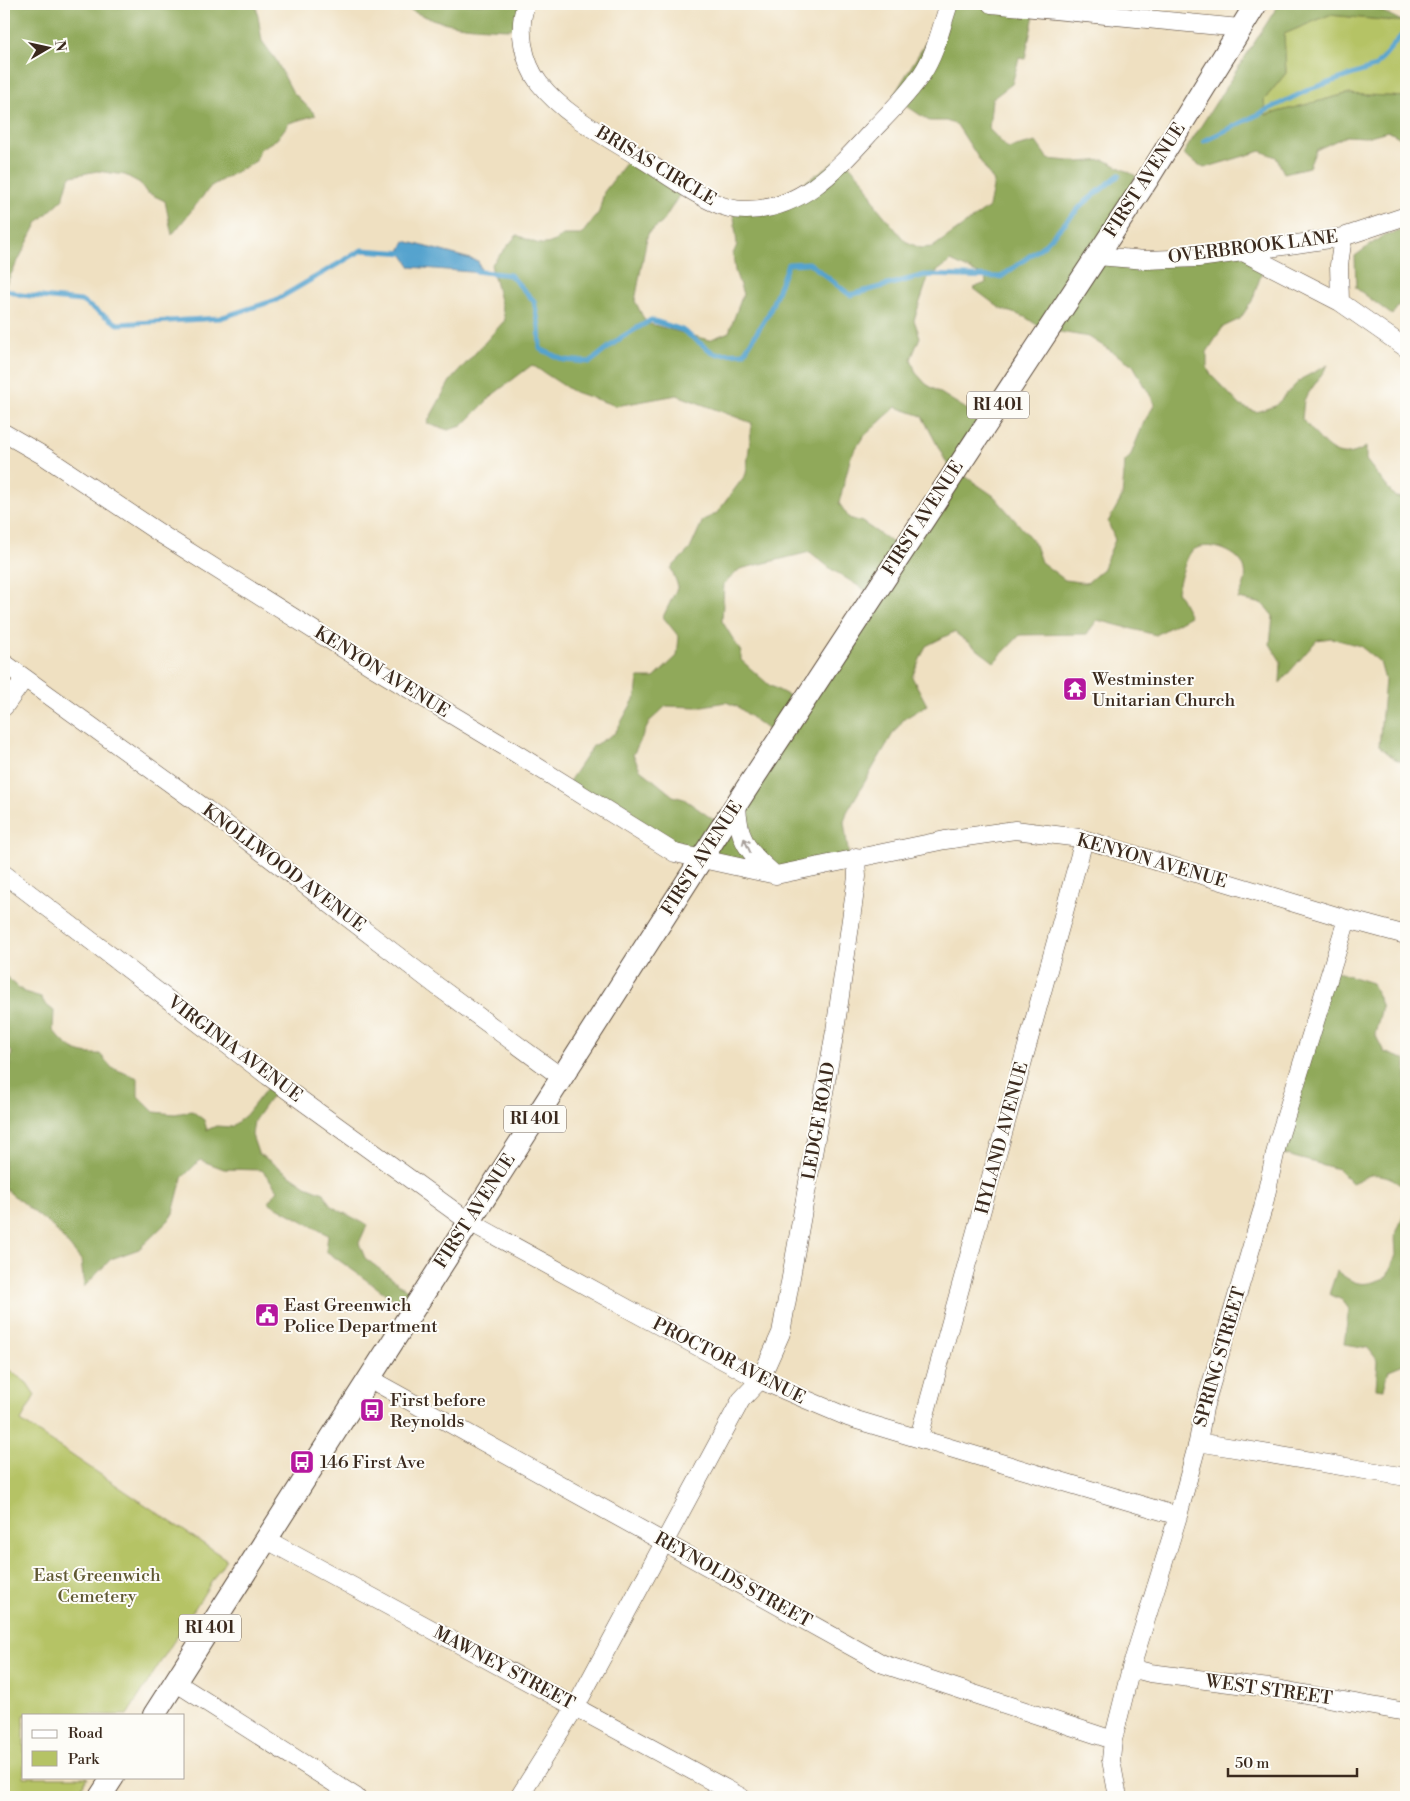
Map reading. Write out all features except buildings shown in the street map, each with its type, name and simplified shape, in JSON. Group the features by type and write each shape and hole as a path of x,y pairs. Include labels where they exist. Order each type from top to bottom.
{"main road":[{"name":"FIRST AVENUE","path":"155,1714 370,1379 468,1221 737,804 1147,180 1256,4"},
{"path":"100,1797 112,1778"}],"street":[{"name":"BRISAS CIRCLE","path":"526,4 523,22 524,48 532,71 547,92 575,116 699,195 729,209 746,210 766,208 800,196 835,170 891,112 922,74 931,58 949,4"},
{"path":"991,4 1240,28"},
{"name":"OVERBROOK LANE","path":"1097,256 1146,260 1198,258 1342,237 1406,216"},
{"path":"1340,302 1339,265 1342,237"},
{"path":"1242,252 1340,302 1406,348"},
{"name":"KENYON AVENUE","path":"4,433 51,460 164,536 357,657 675,853 776,875 945,840 1015,830 1084,840 1406,935"},
{"name":"KNOLLWOOD AVENUE","path":"4,662 256,847 437,986 562,1078"},
{"path":"4,708 25,678"},
{"path":"737,804 738,825 750,853 776,875"},
{"name":"HYLAND AVENUE","path":"919,1437 1084,840"},
{"name":"LEDGE ROAD","path":"760,1380 781,1333 804,1208 835,1031 857,877 856,858"},
{"name":"VIRGINIA AVENUE","path":"4,874 268,1076 468,1221"},
{"name":"SPRING STREET","path":"1118,1797 1112,1760 1113,1740 1131,1668 1178,1516 1198,1442 1204,1408 1263,1208 1278,1141 1347,919"},
{"name":"PROCTOR AVENUE","path":"468,1221 760,1380 850,1418 919,1437 1178,1516"},
{"name":"REYNOLDS STREET","path":"370,1379 883,1664 1113,1740"},
{"path":"519,1797 576,1706 740,1400 760,1380"},
{"path":"1198,1442 1406,1477"},
{"name":"MAWNEY STREET","path":"267,1540 741,1797"},
{"name":"WEST STREET","path":"1131,1668 1150,1673 1277,1689 1406,1712"},
{"path":"175,1682 356,1797"}],"green space":[{"path":"4,4 256,4 262,41 276,60 292,91 316,115 289,123 277,139 260,149 256,161 211,186 172,235 165,201 146,192 140,183 125,175 97,171 72,176 69,178 63,199 38,222 4,288"},
{"path":"399,4 520,4 516,28 508,29 452,24 426,17"},
{"path":"949,4 1004,4 1035,10 1025,59 1019,58 1012,84 992,99 989,129 1008,149 1036,142 1048,159 1079,162 1105,160 1136,176 1100,254 1259,248 1263,269 1252,301 1240,319 1223,327 1207,352 1207,367 1211,375 1241,406 1256,412 1275,406 1301,379 1328,365 1304,400 1302,419 1323,443 1337,453 1355,452 1366,447 1366,460 1395,497 1406,498 1406,763 1395,759 1379,746 1385,680 1380,662 1360,646 1331,638 1317,640 1280,683 1281,662 1270,644 1273,616 1263,604 1238,599 1245,578 1245,569 1239,560 1234,555 1220,548 1204,546 1192,551 1187,558 1177,591 1190,616 1156,635 1097,620 1087,634 1020,635 994,662 954,632 926,646 912,677 927,705 904,719 894,732 847,812 844,822 849,857 770,869 697,858 568,783 593,746 615,733 636,696 638,678 654,678 677,656 679,637 663,617 678,586 671,568 690,549 703,520 716,514 746,474 752,423 677,395 616,406 572,391 532,365 495,393 462,426 448,430 427,423 450,381 505,320 491,265 517,235 536,243 546,244 557,240 563,235 581,235 599,212 604,192 630,158 683,189 662,223 649,232 647,237 635,301 646,323 709,340 729,332 743,294 735,271 733,254 737,245 733,206 785,196 842,157 865,182 877,207 905,241 920,248 933,247 989,207 994,182 957,125 946,121 929,121 895,98 894,95","holes":["951,261 985,277 986,283 973,288 1001,309 1025,317 1043,329 1089,337 1133,365 1155,404 1144,422 1130,457 1125,461 1122,497 1108,522 1115,540 1102,570 1087,583 1065,580 1041,562 1034,542 994,496 959,472 984,420 926,384 916,373 911,359 920,337 914,320 928,278","896,407 922,416 953,475 902,549 862,522 849,518 839,503 851,456 863,437","810,552 831,569 873,595 799,701 769,685 741,660 741,652 722,621 724,584 740,569","726,702 738,707 779,738 721,825 684,799 673,796 640,769 633,755 650,721 666,706 697,707"]},
{"path":"1279,4 1373,4 1375,8 1404,22 1329,15 1284,34 1286,73 1264,100 1266,115 1346,94 1406,97 1406,141 1388,131 1366,137 1346,136 1316,150 1309,167 1284,173 1276,157 1261,151 1204,168 1183,154"},
{"path":"1329,15 1406,22 1406,97 1346,94 1266,115 1264,100 1286,73 1284,34"},
{"path":"1406,229 1406,295 1392,315 1356,288 1355,256 1381,237"},
{"path":"1331,970 1372,983 1382,1007 1375,1034 1384,1052 1406,1060 1406,1197 1405,1192 1398,1183 1383,1175 1366,1176 1352,1183 1338,1169 1279,1153"},
{"path":"4,975 24,992 41,997 45,1004 54,1011 53,1030 68,1046 79,1052 100,1054 112,1068 138,1078 138,1096 154,1112 175,1114 192,1111 204,1120 207,1130 216,1126 231,1127 246,1115 274,1079 280,1084 254,1121 252,1135 258,1153 306,1186 324,1193 331,1206 367,1225 359,1243 365,1258 419,1299 411,1312 326,1251 328,1235 268,1202 278,1190 262,1170 224,1169 200,1160 182,1178 172,1217 139,1249 111,1259 84,1287 81,1260 54,1228 4,1188 4,1072 9,1070 12,1052 4,1044"},
{"path":"1406,1209 1406,1363 1389,1370 1384,1389 1376,1388 1378,1361 1368,1348 1344,1344 1349,1309 1342,1300 1329,1294 1337,1271 1350,1280 1361,1283 1373,1282 1387,1277 1396,1255 1395,1236"},
{"name":"East Greenwich Cemetery","path":"4,1366 27,1383 35,1395 21,1421 226,1559 128,1714 22,1714 22,1778 87,1778 75,1797 4,1797"}],"water":[{"path":"405,241 478,261 482,273 411,267 400,251"}],"waterway":[{"path":"1204,141 1310,89 1375,67 1406,30"},
{"path":"475,271 510,275 534,301 539,326 540,349 564,360 590,362 622,337 651,320 682,330 715,354 744,353 769,313 788,264 809,263 850,295 925,275 1001,277 1043,246 1083,204 1119,175"},
{"path":"4,289 21,295 81,301 118,324 220,318 276,300 362,250 406,253"}],"place":[{"name":"Westminster Unitarian Church","path":"1075,689"},
{"name":"East Greenwich Police Department","path":"267,1315"},
{"name":"First before Reynolds","path":"372,1410"},
{"name":"146 First Ave","path":"302,1462"}]}
